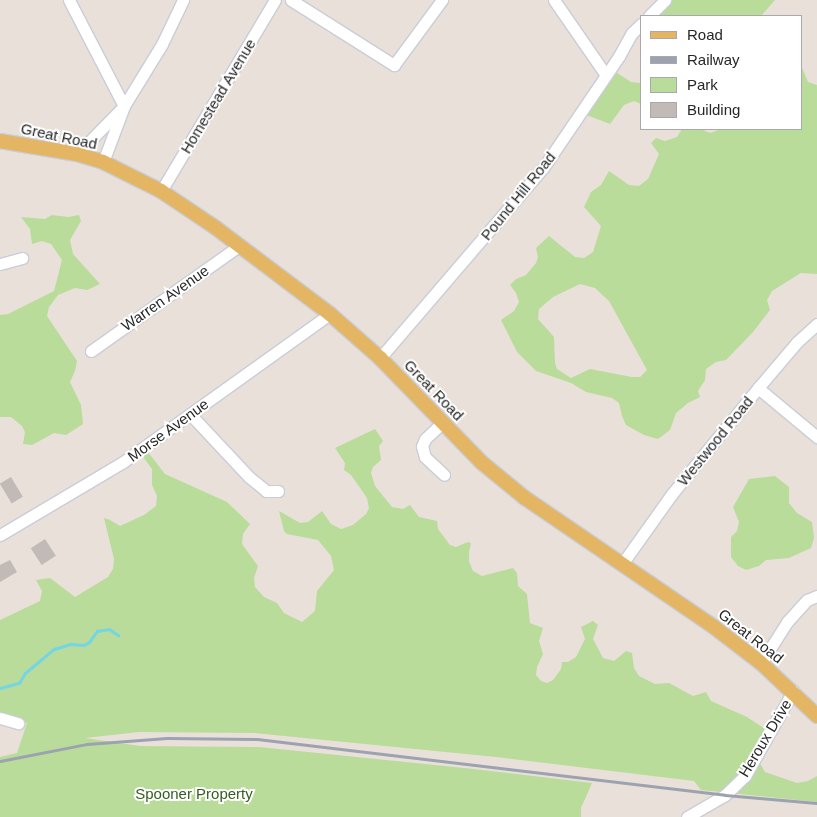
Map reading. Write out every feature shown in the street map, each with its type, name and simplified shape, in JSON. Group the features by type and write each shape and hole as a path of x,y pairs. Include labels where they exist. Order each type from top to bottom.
{"main road":[{"name":"Great Road","path":"0,141 77,154 103,162 161,191 240,245 330,314 380,358 481,462 525,498 714,627 761,663 793,691 817,716"}],"street":[{"path":"69,0 124,106"},
{"path":"103,162 124,106 162,44 184,0"},
{"name":"Homestead Avenue","path":"161,191 275,0"},
{"path":"291,0 394,65 442,0"},
{"path":"554,0 606,75"},
{"path":"649,15 665,0"},
{"name":"Pound Hill Road","path":"380,358 544,168 632,33 640,25"},
{"path":"77,154 124,106"},
{"name":"Warren Avenue","path":"91,351 240,245"},
{"path":"0,264 22,258"},
{"name":"Morse Avenue","path":"0,535 123,462 330,314"},
{"name":"Westwood Road","path":"622,564 671,495 797,342 817,324"},
{"path":"758,388 817,437"},
{"path":"190,414 249,477 266,492 278,491"},
{"path":"442,423 425,439 422,446 425,457 444,475"},
{"path":"761,663 787,622 807,600 817,596"},
{"name":"Heroux Drive","path":"687,817 725,795 745,776 793,691"},
{"path":"0,718 18,723"}],"green space":[{"path":"666,0 775,0 762,15 649,15"},
{"path":"802,67 808,82 817,85 817,274 801,273 772,291 767,300 770,310 753,332 726,360 716,362 706,369 705,380 698,391 700,397 688,403 676,413 670,430 658,439 644,435 626,425 619,403 612,398 586,392 571,383 536,371 517,352 501,320 514,311 519,302 516,293 510,285 516,279 526,275 536,263 538,257 536,248 549,236 575,257 584,258 593,252 601,226 584,207 591,192 601,185 609,171 629,185 639,186 648,179 659,154 651,143 656,138 665,141 677,137 681,130 703,130 710,133 718,130 802,130","holes":["580,284 595,288 609,301 647,370 640,377 632,377 590,369 571,378 557,369 554,337 538,319 539,309 553,297"]},
{"path":"611,69 631,82 640,83 640,104 634,101 624,105 610,124 584,114"},
{"path":"52,215 68,217 79,215 81,221 70,240 73,254 100,284 87,290 75,288 58,295 49,307 47,316 77,361 70,382 81,405 83,424 66,435 54,433 32,445 23,444 25,432 22,426 11,417 0,417 0,315 8,314 54,291 62,260 51,244 42,241 32,244 30,229 21,217 45,219"},
{"name":"Spooner Property","path":"375,429 383,441 379,446 381,460 373,467 371,473 375,486 392,507 403,509 410,505 419,517 437,521 438,529 450,545 456,547 468,542 471,543 469,561 473,571 482,576 513,568 517,573 518,586 527,594 530,623 543,628 539,641 543,654 537,667 536,675 541,681 547,683 553,680 561,669 562,662 568,662 576,657 585,639 581,627 593,621 598,625 593,639 603,658 614,661 626,651 632,653 634,668 639,676 655,684 669,683 693,696 706,692 711,701 747,717 765,729 755,755 765,772 797,783 808,781 817,776 817,802 701,790 694,781 496,757 253,733 139,732 85,738 140,746 259,747 592,783 581,808 581,817 0,817 0,757 17,753 27,723 0,715 0,620 40,601 42,591 36,580 50,578 75,597 108,577 113,569 114,559 104,518 120,526 144,515 156,506 157,496 152,485 152,469 138,450 144,447 165,474 227,502 250,524 243,534 242,544 258,566 254,578 255,587 264,597 277,603 284,613 302,622 315,611 317,591 334,570 331,556 318,540 287,534 284,531 279,511 300,523 308,522 322,511 331,524 341,529 353,525 366,514 369,508 367,498 351,475 344,470 345,463 335,448"},
{"path":"775,476 789,487 789,503 797,513 812,522 814,538 811,548 789,558 766,560 759,566 746,570 738,566 731,557 731,537 737,531 739,522 733,507 749,479"}],"building":[{"path":"11,477 23,497 12,503 0,484"},
{"path":"45,539 56,556 42,565 31,548"},
{"path":"10,560 17,572 0,582 0,565"}],"waterway":[{"path":"0,688 19,683 25,673 54,649 70,644 84,645 89,642 97,631 109,629 118,635"}],"railway":[{"path":"0,761 87,744 167,738 257,739 725,795 817,803"}]}
